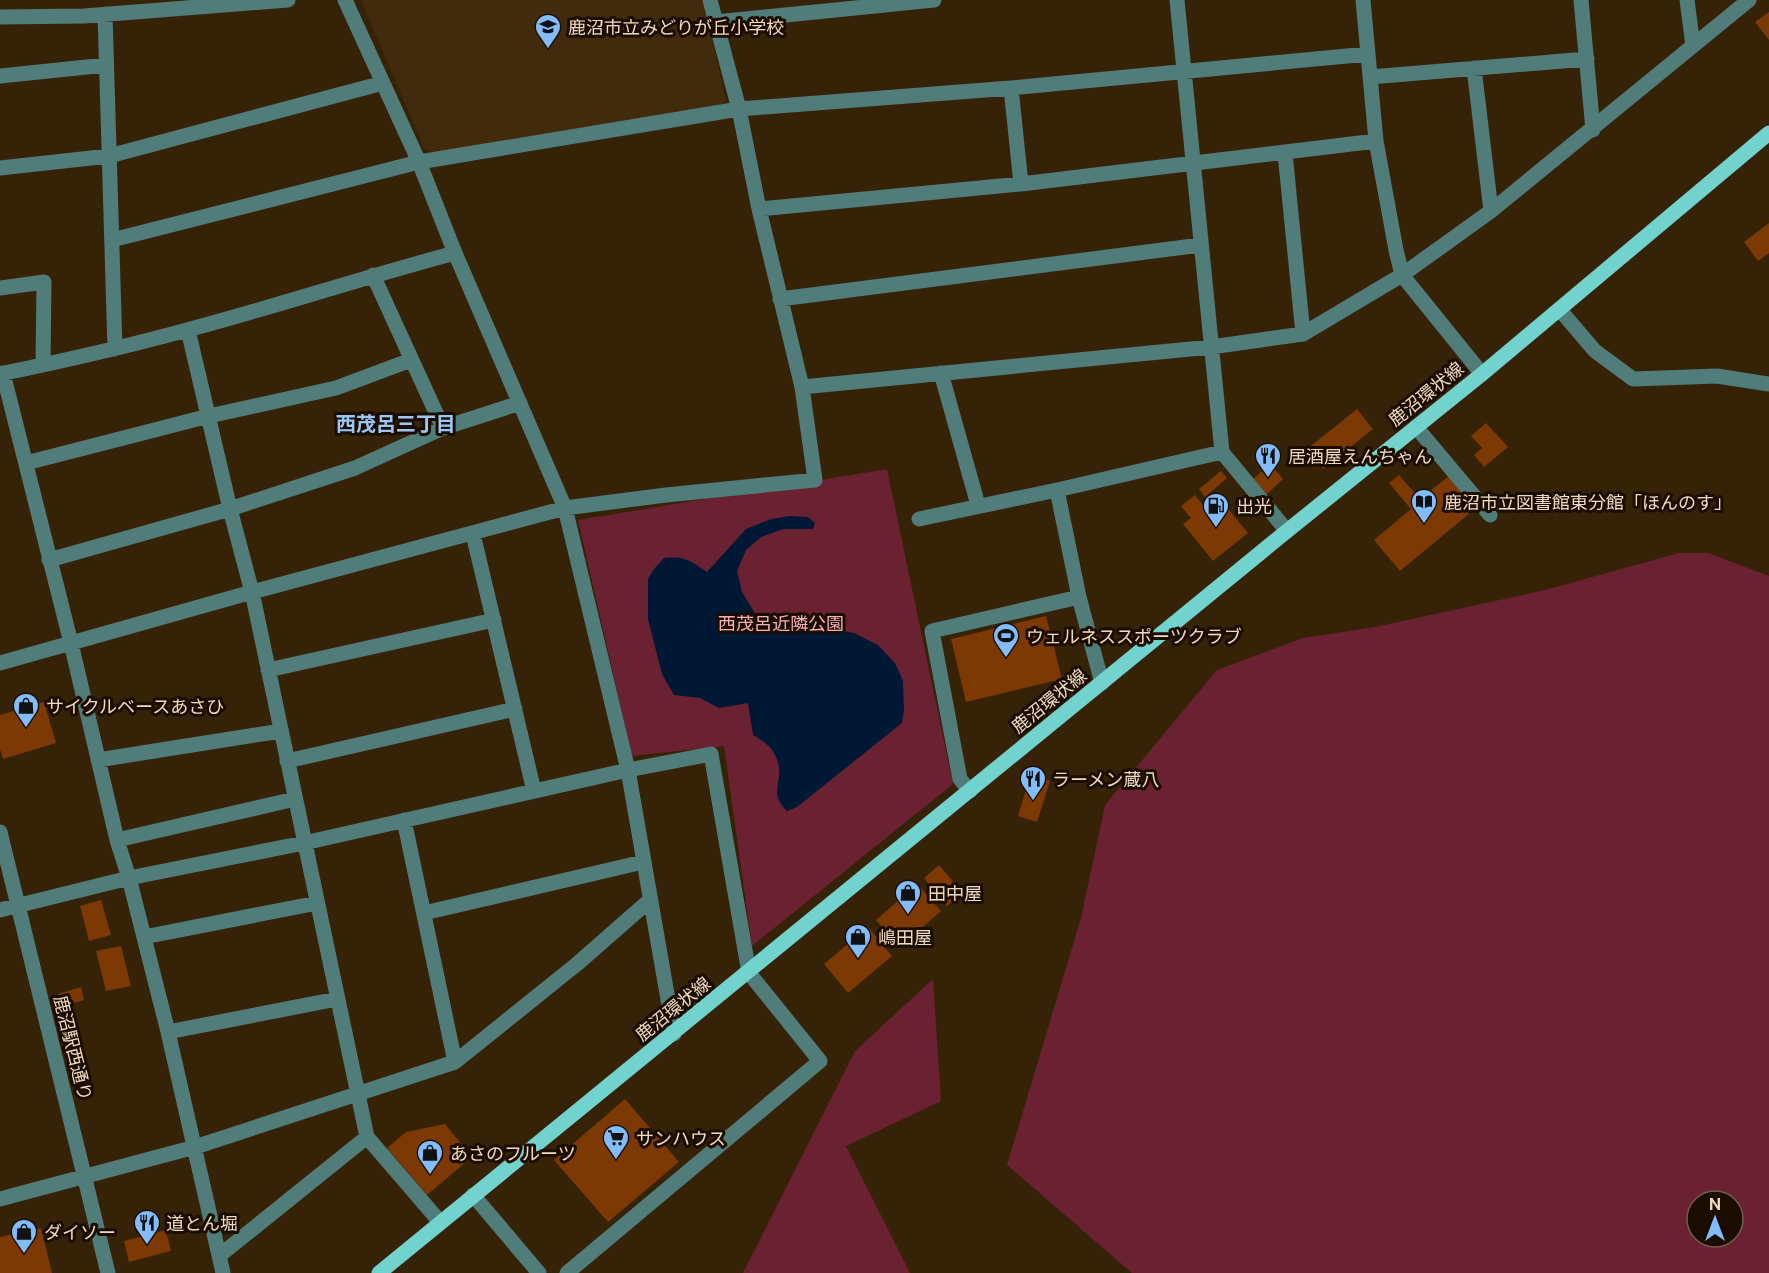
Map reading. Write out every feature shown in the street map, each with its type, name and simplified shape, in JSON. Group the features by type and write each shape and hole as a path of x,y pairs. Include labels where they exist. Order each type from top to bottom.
{"main road":[{"name":"鹿沼環状線","path":"379,1273 1482,374 1769,133"}],"street":[{"path":"84,16 85,0"},
{"path":"0,17 84,16 184,4 288,0"},
{"path":"345,0 419,162 455,253 565,508 628,770 674,1034"},
{"path":"0,663 252,592 565,508 815,480 802,387 759,209 739,110 710,0"},
{"path":"716,22 934,0"},
{"path":"1176,0 1222,452 1287,531"},
{"path":"1363,0 1376,141 1402,275 1482,374"},
{"path":"1581,0 1593,130"},
{"path":"1687,0 1693,46"},
{"path":"802,387 1211,347 1303,334 1402,275 1491,211 1593,130 1749,0"},
{"path":"105,14 115,349"},
{"path":"112,240 419,162 739,110 1011,88 1368,54"},
{"path":"1370,77 1587,59"},
{"path":"0,76 106,65"},
{"path":"1474,68 1491,211"},
{"path":"0,168 109,156 383,83"},
{"path":"1011,88 1021,184"},
{"path":"759,209 1021,184 1376,141"},
{"path":"1285,153 1303,334"},
{"path":"780,299 1201,245"},
{"path":"224,1273 168,1032 129,878 117,840 71,644 2,374 188,330 455,253"},
{"path":"373,275 443,428"},
{"path":"0,288 44,282 43,365"},
{"path":"1560,310 1595,351 1633,379 1717,376 1769,384"},
{"path":"188,330 252,592 367,1137 440,1222"},
{"path":"26,463 209,416 336,388 411,360"},
{"path":"941,373 978,505"},
{"path":"49,560 230,509 355,468 443,428 520,403"},
{"path":"1416,427 1490,515"},
{"path":"919,519 1222,452"},
{"path":"1057,490 1078,597 1102,683"},
{"path":"473,534 534,791"},
{"path":"970,791 960,779 932,631 1078,597"},
{"path":"268,670 494,620"},
{"path":"288,761 515,709"},
{"path":"98,760 281,730"},
{"path":"0,910 129,878 304,843 628,770 711,754 749,973 820,1061 567,1273"},
{"path":"117,840 295,799"},
{"path":"404,820 455,1062"},
{"name":"鹿沼駅西通り","path":"0,832 108,1273"},
{"path":"424,913 643,861"},
{"path":"0,1199 195,1147 455,1062 578,964 650,900"},
{"path":"144,937 317,903"},
{"path":"168,1032 337,999"},
{"path":"219,1256 367,1137"},
{"path":"473,1195 539,1273"}],"shaded area":[{"name":"鹿沼市立みどりが丘小学校","path":"361,0 703,0 726,100 720,107 433,152 424,148"}],"green space":[{"name":"西茂呂近隣公園","path":"887,469 953,784 752,946 724,746 632,756 578,520"},
{"path":"1679,553 1708,553 1769,576 1769,1273 1132,1273 1007,1165 1081,918 1105,805 1217,670 1303,638 1375,627 1545,590"},
{"path":"933,979 941,1101 846,1146 910,1273 743,1273 855,1051"}],"water":[{"path":"790,516 808,517 815,523 813,529 783,529 761,537 746,550 737,571 742,592 754,612 776,626 796,629 824,628 854,633 878,645 895,663 903,681 904,710 902,723 797,807 787,811 778,797 777,760 772,750 753,735 748,703 719,708 700,698 674,695 662,674 648,619 648,579 664,558 687,560 707,572 746,529 771,519"}],"building":[{"path":"1769,12 1769,40 1755,22"},
{"path":"1769,223 1769,253 1758,261 1744,242"},
{"path":"1357,409 1373,429 1323,469 1307,449"},
{"path":"1486,423 1508,447 1484,467 1474,455 1482,448 1471,436"},
{"name":"居酒屋えんちゃん","path":"1270,464 1283,479 1266,495 1252,480"},
{"path":"1221,471 1227,478 1205,497 1199,489"},
{"name":"鹿沼市立図書館東分館「ほんのす」","path":"1399,475 1420,499 1449,476 1476,508 1400,571 1374,540 1411,509 1389,483"},
{"name":"出光","path":"1195,495 1205,508 1219,498 1248,533 1213,561 1183,524 1191,518 1181,506"},
{"name":"ウェルネススポーツクラブ","path":"1046,616 1062,679 966,702 951,639"},
{"name":"サイクルベースあさひ","path":"44,702 56,743 3,759 0,749 0,715"},
{"name":"ラーメン蔵八","path":"1039,777 1050,781 1037,822 1018,816 1027,786 1035,789"},
{"path":"939,865 963,893 947,906 924,878"},
{"name":"田中屋","path":"917,884 941,911 900,947 876,920"},
{"path":"101,900 111,935 89,941 80,906"},
{"name":"嶋田屋","path":"868,927 892,956 848,993 824,964"},
{"path":"121,946 131,986 106,991 96,951"},
{"path":"81,987 84,1000 61,1007 58,994"},
{"name":"サンハウス","path":"625,1099 679,1162 608,1222 554,1160"},
{"name":"あさのフルーツ","path":"445,1124 472,1157 427,1195 387,1148 406,1132"},
{"name":"ダイソー","path":"41,1228 52,1273 0,1273 0,1237"},
{"name":"道とん堀","path":"166,1230 171,1251 129,1262 124,1241"}],"place":[{"name":"鹿沼市立みどりが丘小学校","path":"548,50"},
{"name":"居酒屋えんちゃん","path":"1268,479"},
{"name":"鹿沼市立図書館東分館「ほんのす」","path":"1424,525"},
{"name":"出光","path":"1216,529"},
{"name":"ウェルネススポーツクラブ","path":"1006,659"},
{"name":"サイクルベースあさひ","path":"26,729"},
{"name":"ラーメン蔵八","path":"1033,802"},
{"name":"田中屋","path":"908,916"},
{"name":"嶋田屋","path":"858,960"},
{"name":"サンハウス","path":"616,1161"},
{"name":"あさのフルーツ","path":"430,1176"},
{"name":"道とん堀","path":"147,1246"},
{"name":"ダイソー","path":"24,1255"}],"district":[{"name":"西茂呂三丁目","path":"396,424"}]}
